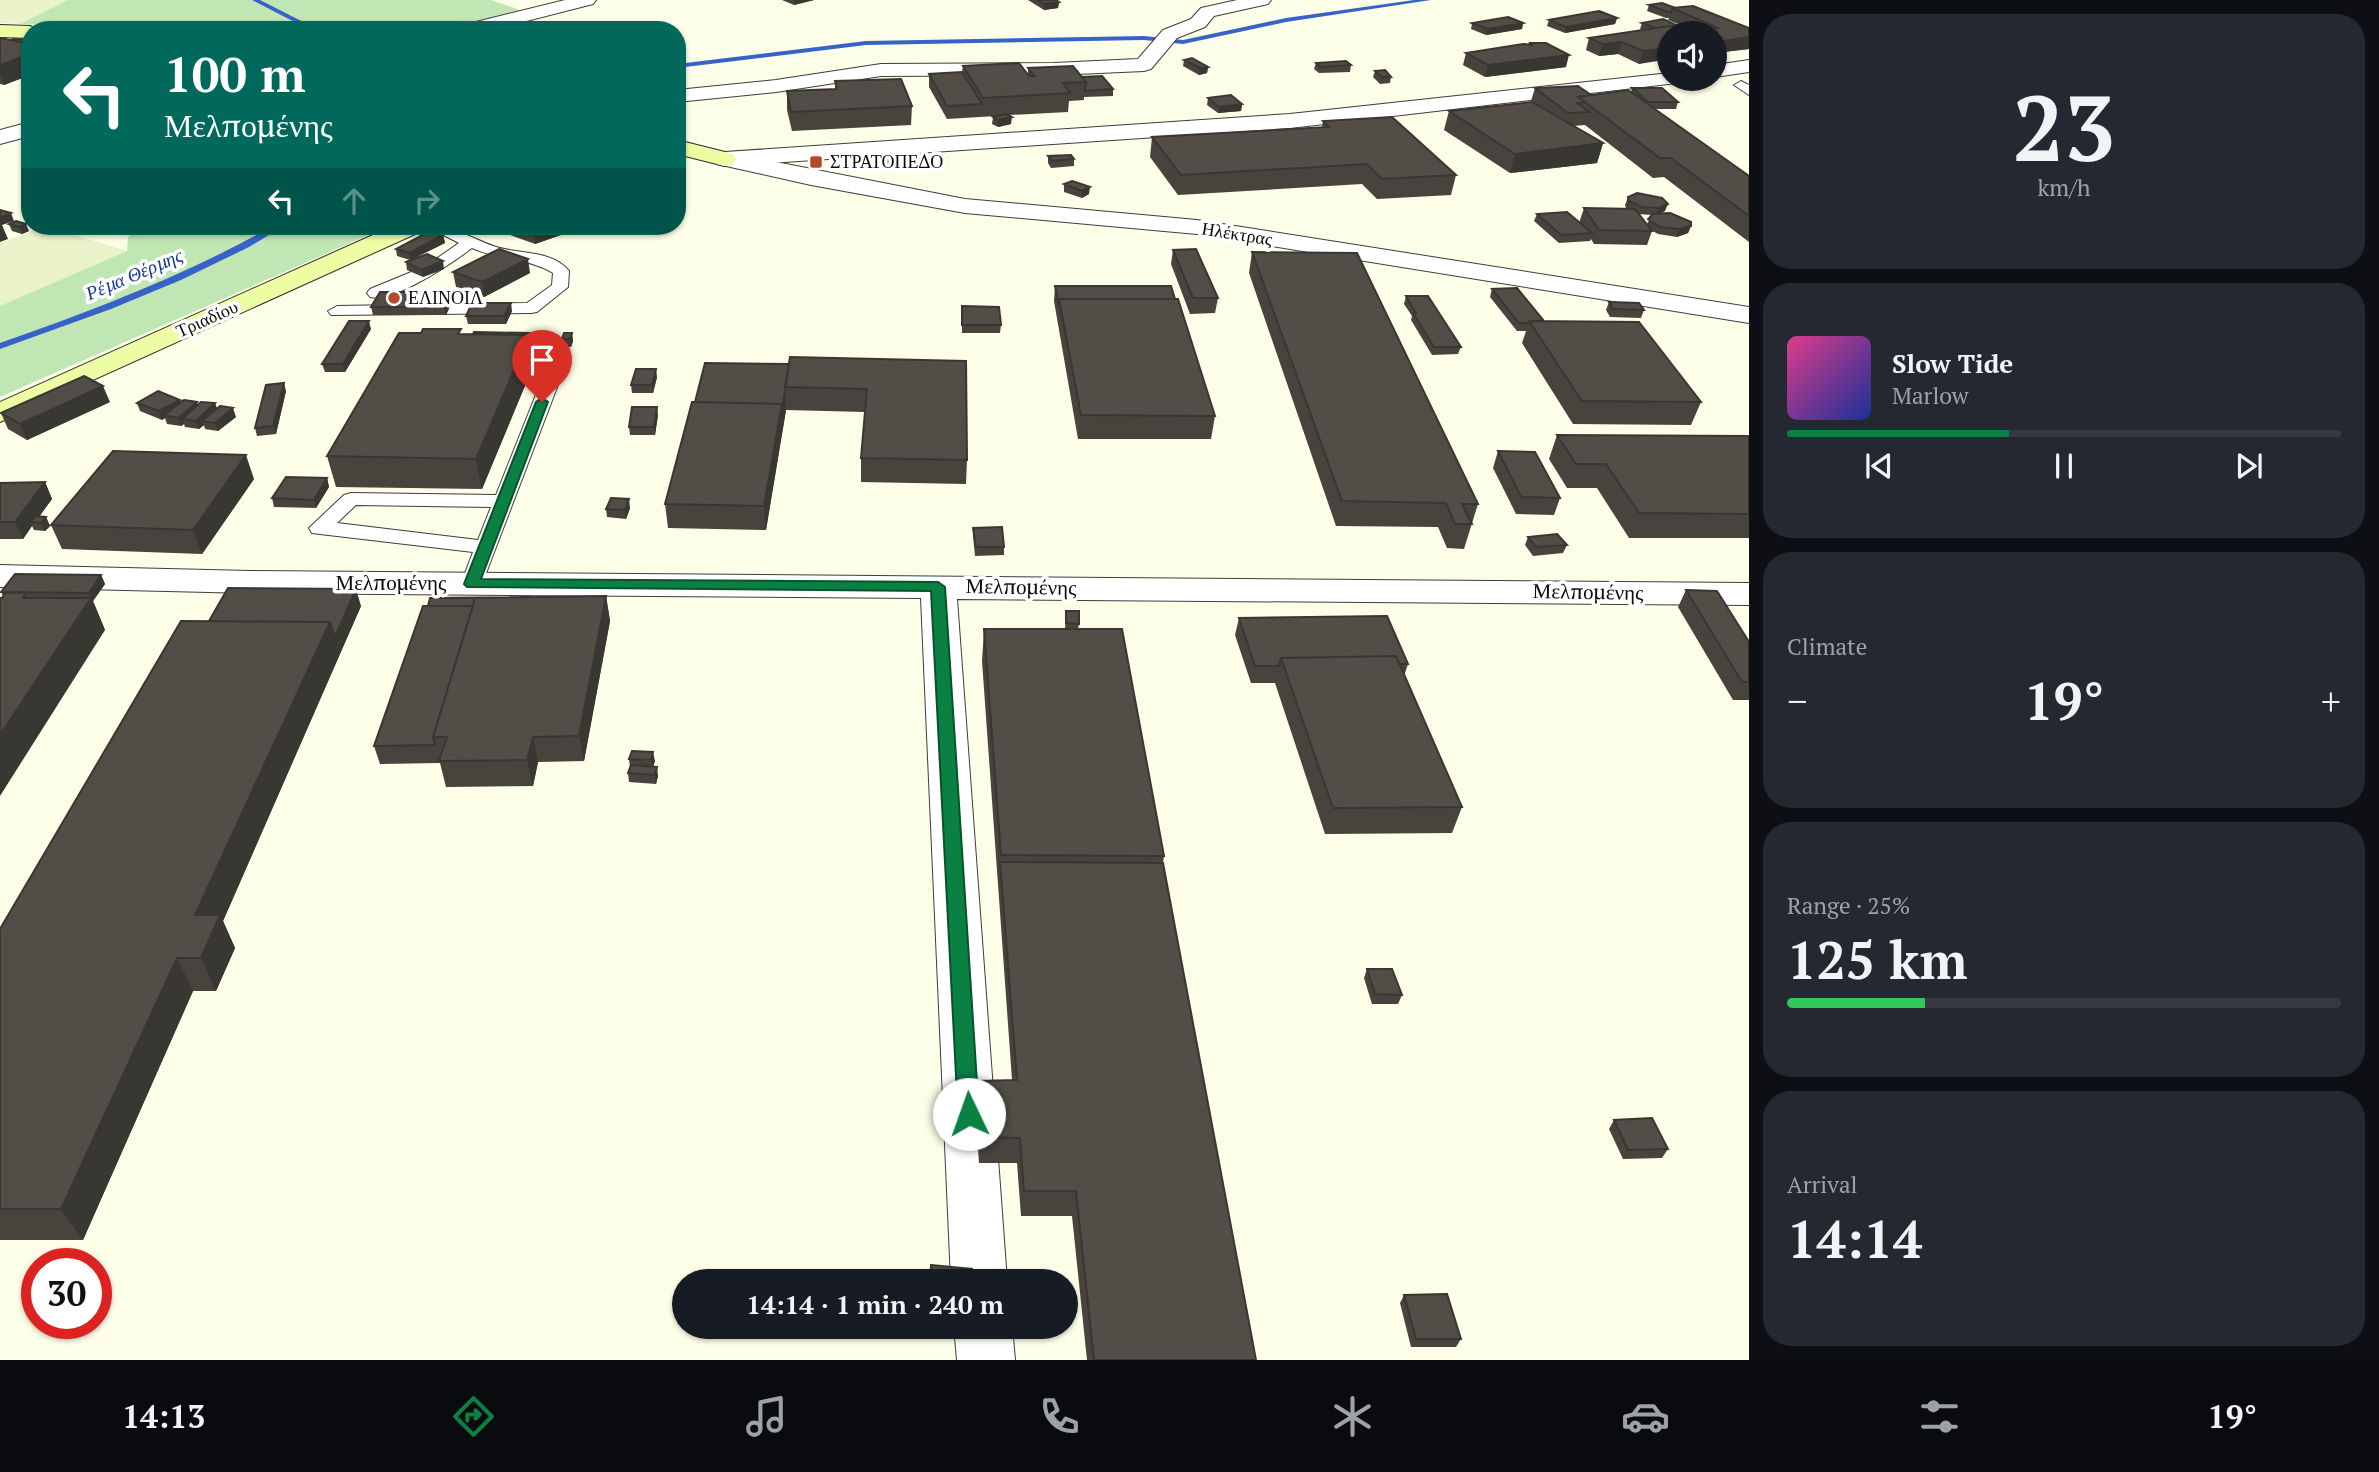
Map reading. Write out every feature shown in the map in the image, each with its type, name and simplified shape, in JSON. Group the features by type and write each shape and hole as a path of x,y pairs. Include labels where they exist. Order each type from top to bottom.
{"main road":[{"path":"0,31 21,32"},
{"path":"686,149 725,159"},
{"path":"686,162 725,159"},
{"name":"Τριαδίου","path":"0,412 393,235"}],"street":[{"path":"506,0 540,12"},
{"path":"504,21 587,0"},
{"path":"686,95 776,86 881,70 1054,69 1144,65 1166,40 1198,23 1209,12 1262,0"},
{"path":"0,39 21,34"},
{"path":"1727,69 1749,66"},
{"path":"725,159 1290,121 1418,109 1657,80"},
{"path":"0,137 21,131"},
{"name":"Ηλέκτρας","path":"725,159 822,181 965,206 1197,227 1749,315"},
{"name":"Μελπομένης","path":"0,576 250,582 1749,594"},
{"path":"938,587 978,1269"},
{"path":"984,1339 986,1360"}],"lane":[{"path":"1577,88 1615,103"},
{"path":"337,311 531,308 560,288 561,271 545,261 491,251 454,235"},
{"path":"376,293 432,270 470,242"},
{"path":"472,584 552,377"},
{"path":"486,547 320,528 351,499 504,502"}],"green space":[{"path":"0,0 68,0 21,21 20,24 0,23"},
{"path":"68,0 491,0 523,11 481,21 26,21"},
{"path":"22,235 75,235 127,251 0,306 0,243"},
{"path":"369,235 0,397 0,306 127,251 128,237"}],"building":[{"path":"1037,0 1056,0 1059,2 1044,4"},
{"path":"1662,3 1675,8 1668,12 1649,5"},
{"path":"1693,6 1749,28 1749,37 1727,40 1727,21 1702,21 1672,8"},
{"path":"1599,11 1617,18 1566,27 1549,20"},
{"path":"1508,17 1523,23 1488,29 1472,23"},
{"path":"1663,19 1667,21 1657,21 1656,28 1642,23"},
{"path":"1657,28 1657,49 1643,51 1622,42 1603,44 1589,38"},
{"path":"0,38 21,42 21,57 0,65"},
{"path":"1529,43 1546,43 1569,55 1488,65 1466,53 1523,44 1533,45"},
{"path":"1192,58 1208,67 1200,68 1184,60"},
{"path":"1346,61 1351,65 1320,67 1316,63"},
{"path":"1019,63 1029,76 1034,76 1028,68 1073,66 1086,82 1063,83 1070,93 983,98 963,66"},
{"path":"1385,70 1391,77 1382,77 1375,71"},
{"path":"962,72 982,104 947,106 929,74"},
{"path":"1102,76 1113,89 1085,91 1086,82 1082,77"},
{"path":"901,79 912,106 791,112 787,91 837,89 835,81"},
{"path":"1578,86 1591,95 1578,97 1585,102 1577,103 1589,112 1568,113 1535,88"},
{"path":"1632,88 1657,88 1657,91 1665,91 1678,102 1648,102"},
{"path":"1628,90 1749,176 1749,216 1671,158 1660,158 1578,97"},
{"path":"1231,95 1242,104 1219,107 1208,98"},
{"path":"1532,102 1603,143 1515,154 1449,111"},
{"path":"1006,114 1012,117 998,120 993,117"},
{"path":"1392,117 1456,175 1382,179 1367,164 1181,175 1152,137 1329,127 1323,121"},
{"path":"895,155 897,159 880,160 878,156"},
{"path":"1071,155 1074,159 1052,161 1048,156"},
{"path":"1072,181 1090,187 1082,191 1064,184"},
{"path":"1637,193 1662,198 1668,204 1659,208 1642,207 1629,201 1628,197"},
{"path":"1584,208 1635,209 1652,231 1599,230"},
{"path":"0,210 11,213 0,218"},
{"path":"1567,212 1592,233 1561,235 1537,214"},
{"path":"1670,213 1691,222 1691,226 1679,229 1660,227 1648,219 1653,214"},
{"path":"16,221 21,222 21,226 19,227 9,224"},
{"path":"422,235 443,235 409,253 396,249"},
{"path":"499,249 528,259 482,282 453,272"},
{"path":"1196,249 1218,298 1193,298 1173,250"},
{"path":"1252,252 1357,253 1478,504 1462,504 1472,524 1455,524 1446,503 1342,501"},
{"path":"427,254 443,261 421,270 406,262"},
{"path":"1055,286 1171,286 1175,299 1059,299 1059,306"},
{"path":"1517,288 1544,321 1519,323 1492,289"},
{"path":"380,292 452,292 444,307 371,307"},
{"path":"1406,296 1428,296 1461,347 1434,347"},
{"path":"1059,299 1178,299 1215,416 1081,415"},
{"path":"1609,302 1639,303 1644,310 1613,309"},
{"path":"472,303 511,303 504,316 466,316"},
{"path":"962,306 999,307 1001,325 962,325"},
{"path":"349,321 369,321 343,364 322,364"},
{"path":"1529,321 1639,322 1701,402 1582,401"},
{"path":"423,329 461,329 458,334 529,335 476,459 327,456 399,333 421,333"},
{"path":"474,332 529,333 473,334"},
{"path":"564,333 572,333 570,339 562,339"},
{"path":"790,357 966,361 967,460 861,458 867,389 785,387"},
{"path":"705,363 789,364 782,411 782,404 695,402"},
{"path":"636,369 656,369 652,385 631,385"},
{"path":"84,376 103,386 20,424 1,413"},
{"path":"284,383 273,426 255,428 266,385"},
{"path":"158,391 180,400 159,411 137,403"},
{"path":"184,400 197,402 178,418 164,415"},
{"path":"201,402 215,403 196,421 182,419"},
{"path":"692,402 782,404 764,506 665,504"},
{"path":"220,406 233,408 215,423 202,421"},
{"path":"632,407 657,407 654,427 629,427"},
{"path":"1557,435 1748,436 1749,514 1639,513 1606,464 1576,464"},
{"path":"113,451 246,455 193,530 51,525"},
{"path":"1498,451 1535,452 1560,498 1521,497"},
{"path":"286,477 327,478 314,500 272,498"},
{"path":"45,482 15,522 0,522 0,483"},
{"path":"611,498 629,499 625,510 606,509"},
{"path":"36,516 46,517 41,523 30,522"},
{"path":"1002,527 1004,547 976,547 973,528"},
{"path":"1557,534 1567,545 1536,547 1528,537"},
{"path":"15,574 101,575 89,593 1,592"},
{"path":"228,588 356,589 335,637 330,622 209,621"},
{"path":"1686,590 1717,591 1749,642 1749,682 1742,682"},
{"path":"5,593 26,593 23,598 91,598 0,735 0,598"},
{"path":"606,596 579,736 533,737 527,760 439,761 447,737 433,737 475,598"},
{"path":"531,597 475,598 473,606 428,606 430,598"},
{"path":"423,606 473,606 433,737 435,745 374,746"},
{"path":"1066,611 1079,611 1079,624 1066,623"},
{"path":"1387,616 1408,664 1399,664 1396,656 1281,658 1279,666 1255,666 1239,618"},
{"path":"181,621 330,622 195,915 220,915 201,958 177,958 61,1209 0,1209 0,929"},
{"path":"984,629 1122,629 1164,856 1001,855"},
{"path":"1396,656 1462,807 1333,808 1281,658"},
{"path":"632,751 653,752 651,760 629,759"},
{"path":"631,765 657,767 655,775 628,773"},
{"path":"1000,862 1163,863 1256,1360 1094,1360 1076,1191 1024,1191 1020,1138 981,1137 977,1081 1017,1080"},
{"path":"1367,969 1392,969 1402,995 1375,994"},
{"path":"1652,1118 1668,1149 1628,1150 1614,1120"},
{"path":"931,1265 972,1269 931,1269"},
{"path":"1447,1294 1461,1339 1416,1339 1404,1295"}],"waterway":[{"path":"255,0 298,21"},
{"path":"686,65 866,43 1144,38 1183,42 1286,20 1428,0"},
{"name":"Ρέμα Θέρμης","path":"0,346 178,278 263,235"}],"place":[{"name":"ΣΤΡΑΤΟΠΕΔΟ","path":"816,162"},
{"name":"ΕΛΙΝΟΙΛ","path":"394,298"}],"route":[{"path":"542,402 472,584 938,587 969,1114"}]}
